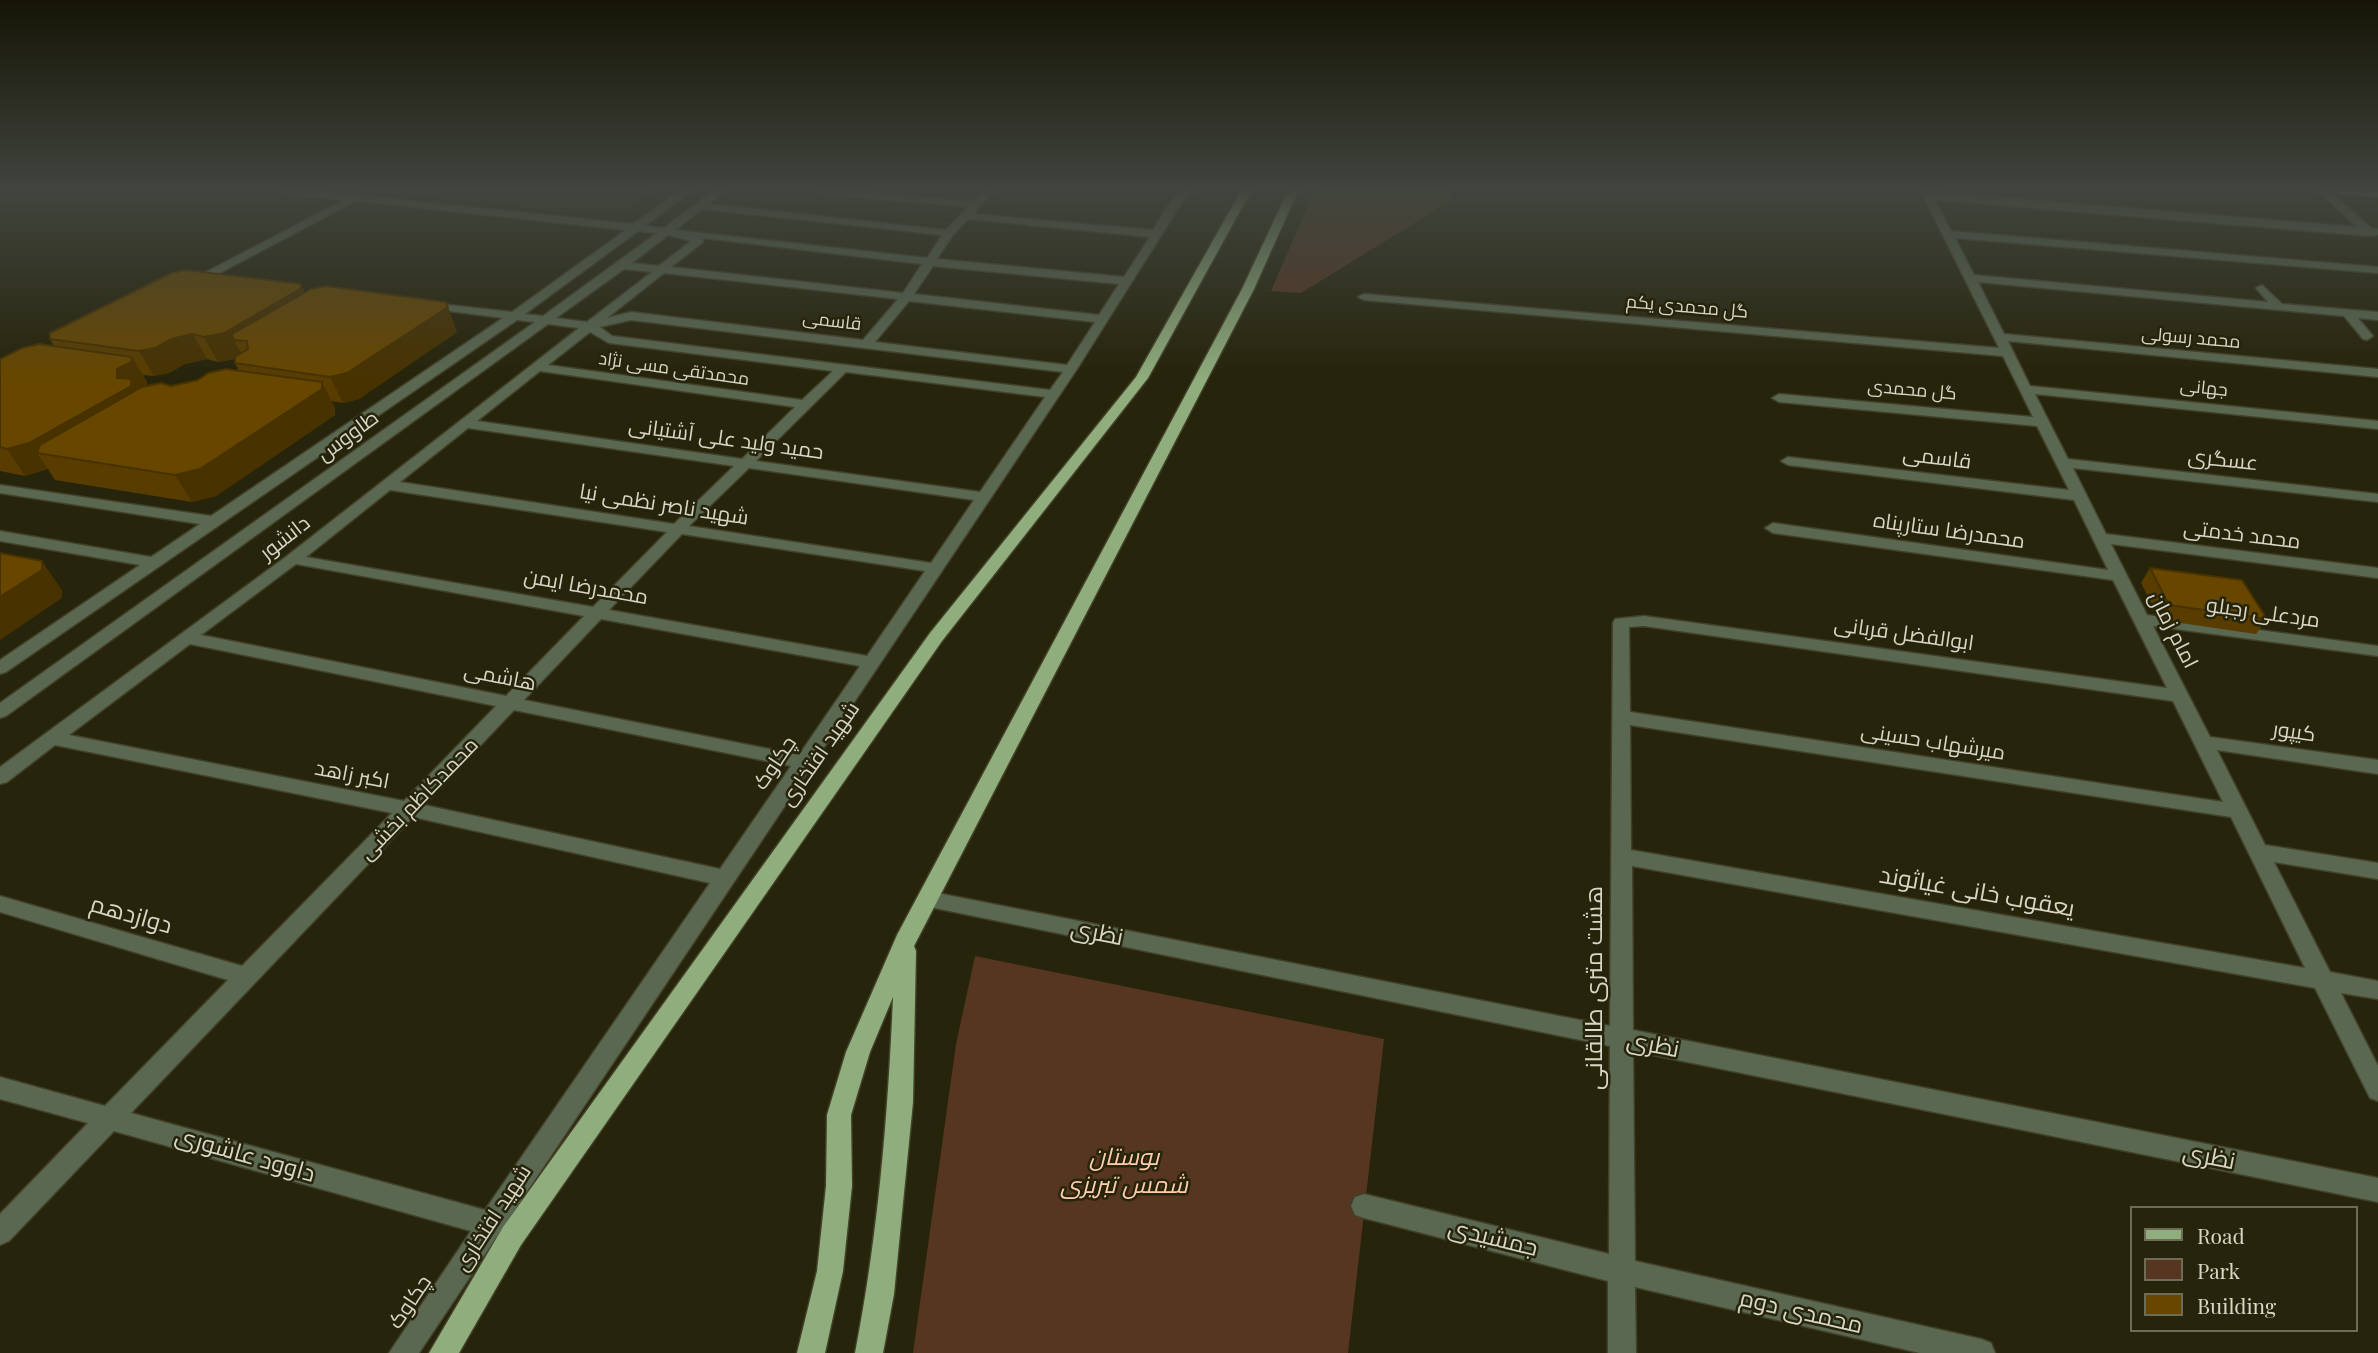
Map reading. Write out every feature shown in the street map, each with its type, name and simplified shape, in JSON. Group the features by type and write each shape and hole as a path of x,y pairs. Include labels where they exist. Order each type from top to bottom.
{"main road":[{"name":"شهید افتخاری","path":"443,1353 512,1236 936,637 1142,378 1211,254"},
{"path":"811,1353 830,1271 839,1186 839,1115 858,1052 905,941 1264,254"},
{"path":"869,1353 880,1294 901,1102 905,941"}],"street":[{"path":"180,290 249,254"},
{"name":"طاووس","path":"0,668 517,314 599,254"},
{"name":"طاووس","path":"0,712 636,254"},
{"name":"دانشور","path":"0,776 293,559 463,423 683,254"},
{"path":"864,254 1128,281"},
{"path":"866,345 906,297 936,254"},
{"name":"چکاوک","path":"403,1353 1071,369 1145,254"},
{"name":"امام زمان","path":"1958,254 2378,1090"},
{"path":"2194,254 2378,270"},
{"path":"622,265 1103,319"},
{"path":"204,278 231,281"},
{"path":"1970,278 2378,316"},
{"path":"2262,288 2279,307"},
{"name":"گل محمدی یکم","path":"1364,296 2008,353"},
{"name":"قاسمی","path":"408,302 517,314 590,326 631,316 1071,369"},
{"path":"2347,313 2367,336"},
{"name":"قاسمی","path":"590,326 610,340 1054,394"},
{"name":"محمد رسولی","path":"2000,337 2378,373"},
{"name":"محمدتقی مسی نژاد","path":"536,367 807,405"},
{"name":"محمدکاظم بخشی","path":"0,1232 601,612 679,528 842,369"},
{"name":"جهانی","path":"2026,390 2378,425"},
{"name":"گل محمدی","path":"1779,398 2042,422"},
{"name":"حمید ولید علی آشتیانی","path":"463,423 982,497"},
{"name":"قاسمی","path":"1788,461 2080,496"},
{"name":"عسگری","path":"2063,463 2378,498"},
{"name":"شهید ناصر نظمی نیا","path":"388,485 934,568"},
{"path":"0,489 211,521"},
{"name":"محمدرضا ستارپناه","path":"1773,528 2120,576"},
{"path":"0,536 153,562"},
{"name":"محمد خدمتی","path":"2101,538 2378,573"},
{"name":"محمدرضا ایمن","path":"293,559 871,662"},
{"name":"مردعلی رجبلو","path":"2141,619 2378,651"},
{"name":"ابوالفضل قربانی","path":"1621,623 1644,621 2180,696"},
{"name":"هشت متری طالقانی","path":"1621,623 1622,1353"},
{"name":"هاشمی","path":"188,638 803,762"},
{"name":"میرشهاب حسینی","path":"1622,717 2238,811"},
{"name":"اکبر زاهد","path":"51,738 410,809 725,878"},
{"name":"کیپور","path":"2203,742 2378,767"},
{"path":"2259,852 2378,871"},
{"name":"یعقوب خانی غیاثوند","path":"1621,856 2378,990"},
{"name":"نظری","path":"928,899 2378,1191"},
{"name":"دوازدهم","path":"0,904 247,977"},
{"name":"داوود عاشوری","path":"0,1088 491,1224"},
{"name":"جمشیدی","path":"1364,1206 1622,1271"},
{"name":"محمدی دوم","path":"1622,1271 1981,1353"}],"green space":[{"path":"1287,254 1364,254 1301,293 1271,291"},
{"name":"بوستان شمس تبریزی","path":"975,956 1384,1039 1348,1353 913,1353 956,1044"}],"building":[{"path":"186,270 301,284 300,289 224,333 204,337 193,334 139,351 50,339 50,333 172,273"},
{"path":"326,286 445,302 448,307 347,373 330,377 235,363 235,357 248,349 247,341 234,340 232,334 311,289"},
{"path":"39,344 132,357 131,362 117,369 117,378 131,379 131,386 29,443 7,449 0,447 0,359 22,348"},
{"path":"226,369 322,382 322,389 200,469 175,475 37,453 40,445 142,387 161,383 171,386 198,380 208,373"},
{"path":"0,553 42,561 42,570 0,597"},
{"path":"2150,568 2242,580 2267,619 2169,605"}]}
